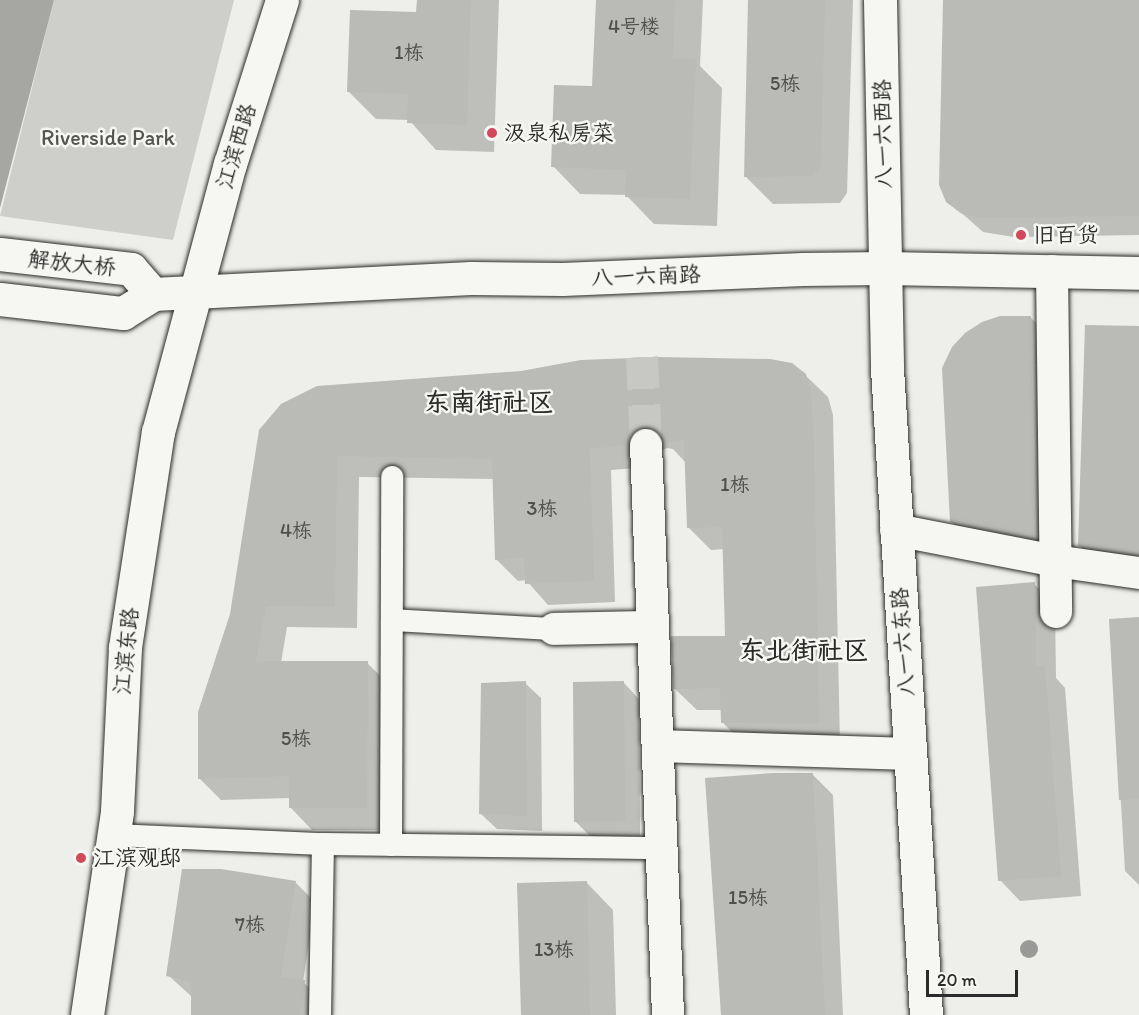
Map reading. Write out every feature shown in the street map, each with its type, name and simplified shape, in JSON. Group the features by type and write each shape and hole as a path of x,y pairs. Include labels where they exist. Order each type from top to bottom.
{"main road":[{"name":"江滨西路","path":"194,292 230,164 282,0"},
{"name":"八一六西路","path":"880,0 885,268"},
{"name":"解放大桥","path":"0,254 131,269 153,294 123,313 0,299"},
{"name":"八一六南路","path":"153,294 471,278 562,279 885,268 1139,273"},
{"name":"八一六东路","path":"885,268 887,368 926,1015"},
{"name":"江滨东路","path":"87,1015 114,835 125,647 139,546 162,414 194,292"}],"street":[{"path":"1052,271 1056,612"},
{"path":"646,445 668,1015"},
{"path":"391,845 392,477"},
{"path":"897,530 1055,561 1139,573"},
{"path":"392,620 554,629 653,627"},
{"path":"658,746 910,754"},
{"path":"114,835 323,844 662,848"},
{"path":"320,1015 323,844"}],"green space":[{"name":"Riverside Park","path":"54,0 234,0 173,240 0,216"}],"shaded area":[{"path":"0,0 54,0 0,208"}],"building":[{"path":"417,0 471,0 467,125 407,123 408,94 347,92 350,10 416,12"},
{"path":"596,0 675,0 673,58 696,59 690,199 625,197 626,170 551,167 554,85 592,86"},
{"path":"748,0 825,0 821,166 812,176 744,177"},
{"path":"943,0 1139,0 1139,216 981,218 962,214 946,202 939,185"},
{"path":"1000,316 1031,316 1034,539 950,522 942,368 952,347 965,333 982,322"},
{"path":"1085,325 1139,326 1139,554 1078,546"},
{"path":"658,357 770,359 792,363 806,374 811,392 814,439 819,723 721,723 720,688 673,689 671,636 725,636 722,527 687,528 684,440 663,442 655,429 645,427 636,430 630,436 628,445 590,449 594,581 525,584 524,558 495,560 492,459 337,456 335,607 266,606 256,661 368,661 367,808 289,808 289,776 198,779 198,712 230,614 259,430 281,404 317,386 521,371 581,360"},
{"path":"1035,582 1036,666 1045,666 1061,876 998,881 976,587"},
{"path":"1139,617 1139,799 1119,800 1109,619"},
{"path":"526,681 527,816 479,814 481,683"},
{"path":"624,681 625,821 574,822 573,682"},
{"path":"774,773 813,773 825,1015 721,1015 705,778"},
{"path":"182,869 221,869 296,881 281,977 305,980 300,1015 191,1015 191,982 166,976"},
{"path":"587,881 590,1015 521,1015 517,883"}],"tunnel":[{"path":"642,357 646,445"}],"place":[{"name":"汲泉私房菜","path":"492,133"},
{"name":"旧百货","path":"1021,235"},
{"name":"江滨观邸","path":"81,858"}],"district":[{"name":"东南街社区","path":"489,403"},
{"name":"东北街社区","path":"804,651"}]}
